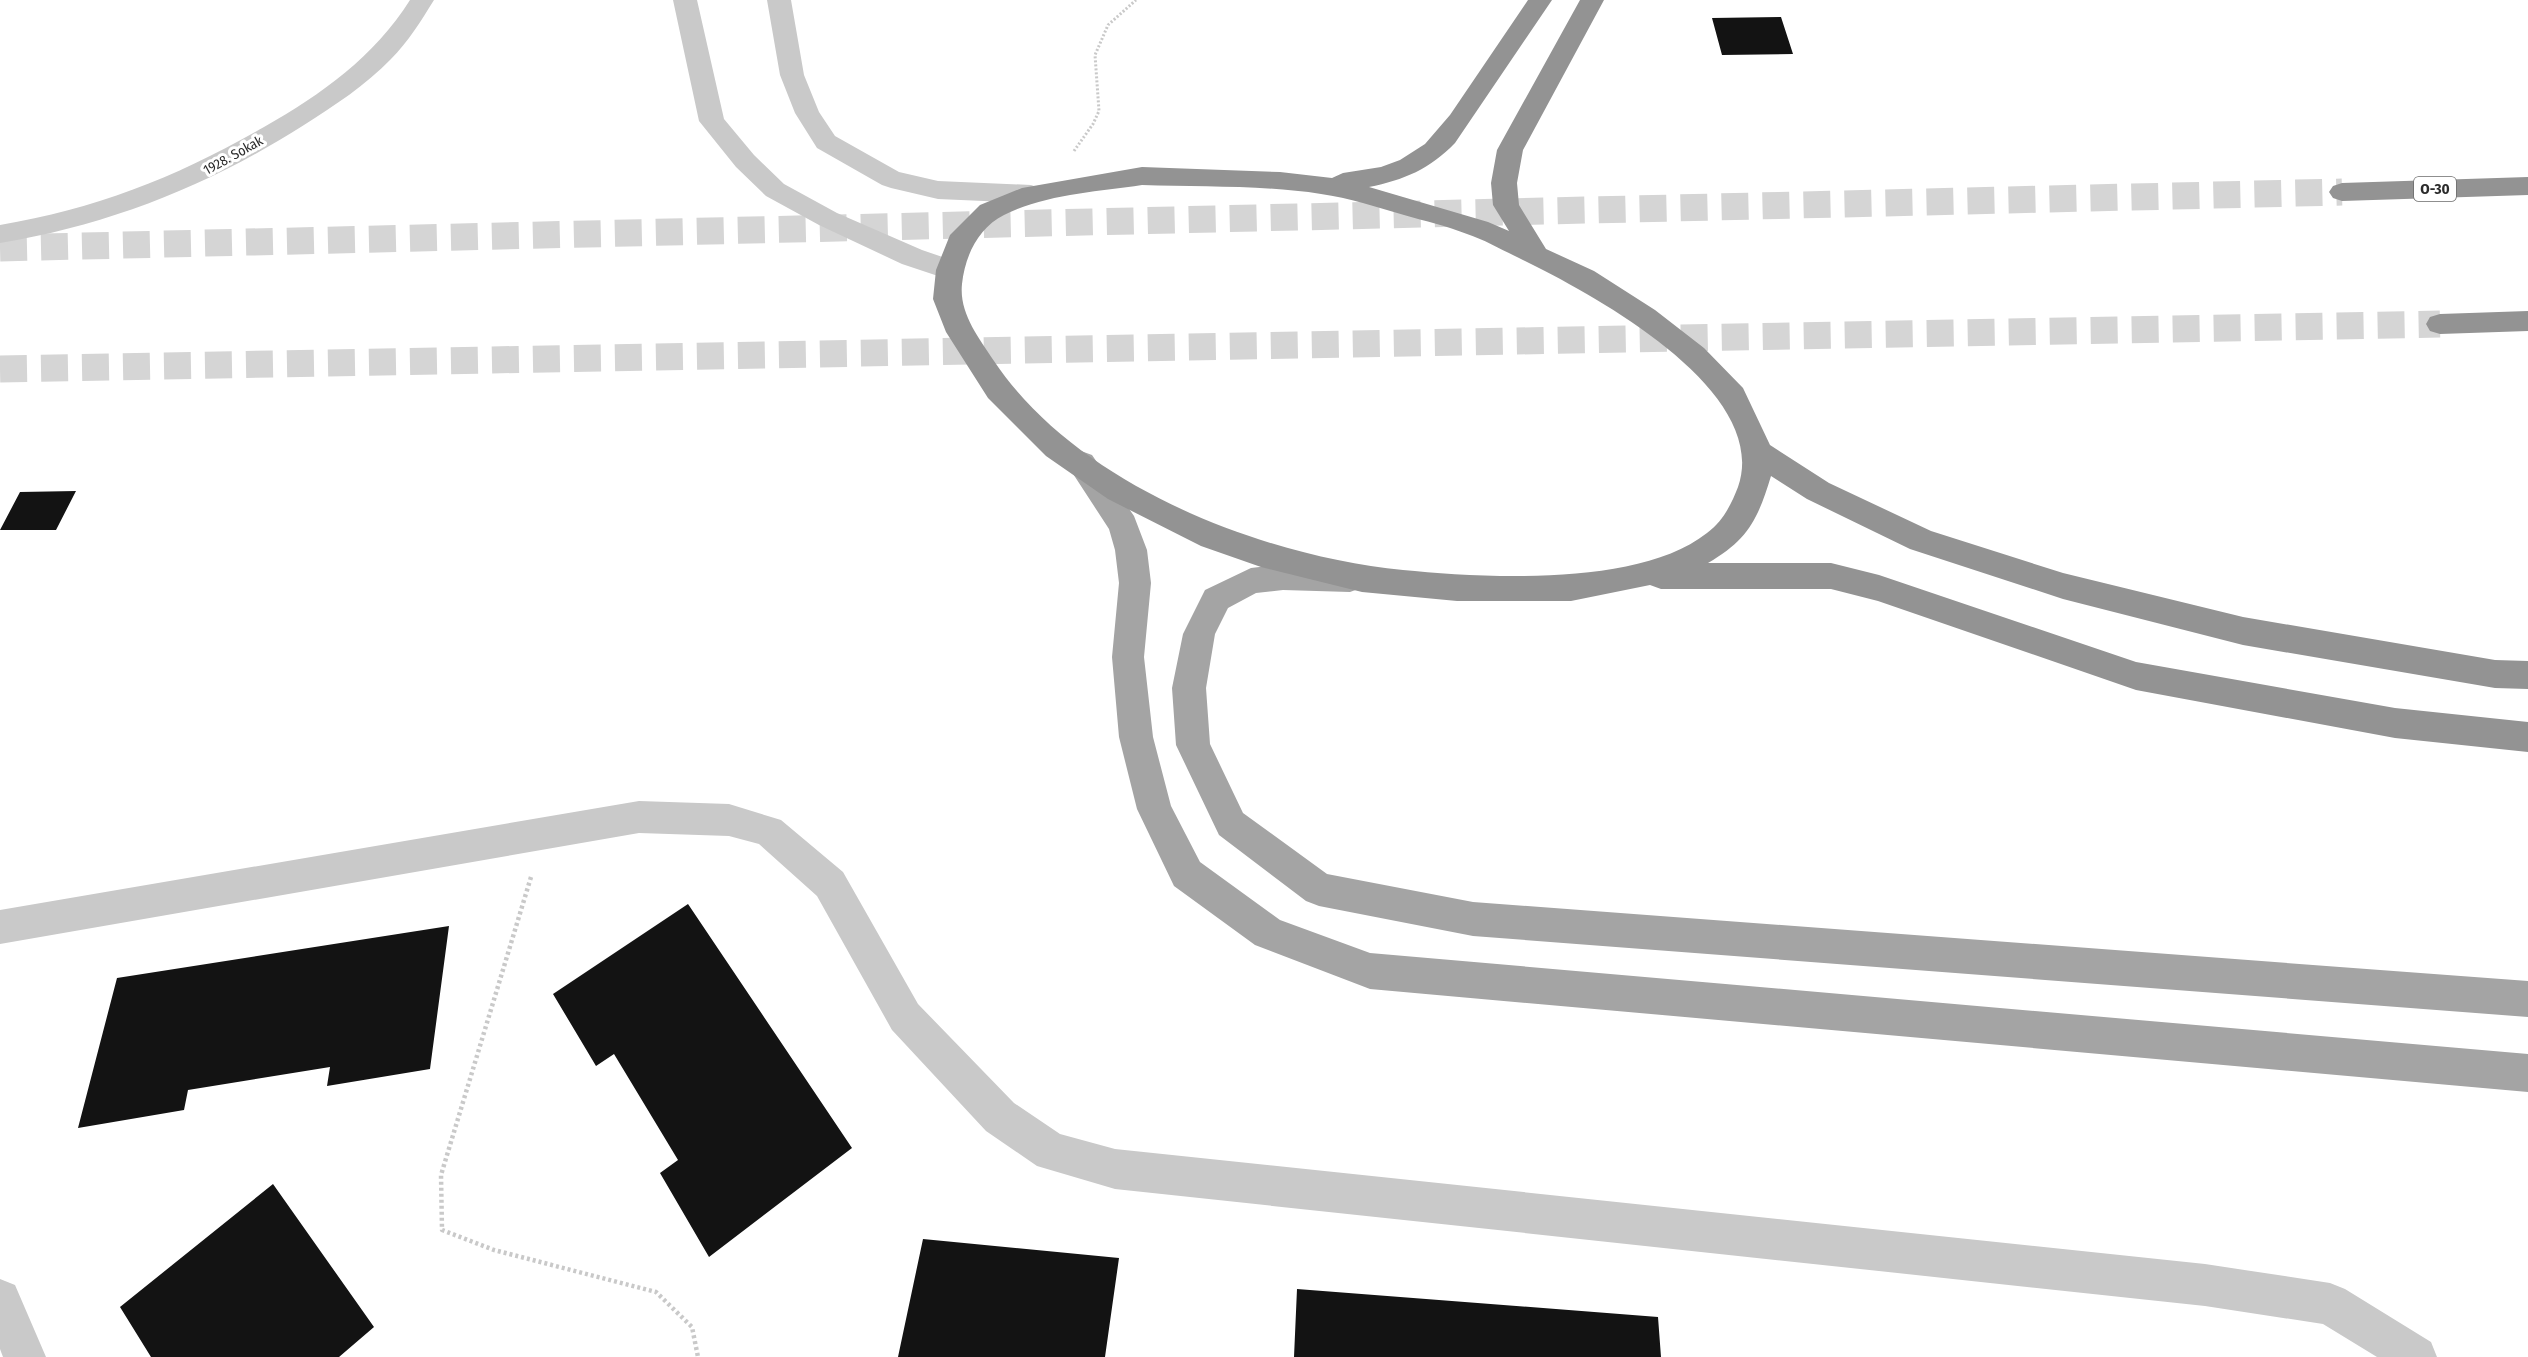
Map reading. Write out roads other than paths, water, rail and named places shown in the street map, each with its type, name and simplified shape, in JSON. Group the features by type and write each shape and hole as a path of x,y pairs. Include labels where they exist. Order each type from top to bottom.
{"highway":[{"path":"1323,185 1389,176 1409,168 1428,156 1445,140 1459,121 1540,0"},
{"path":"1536,254 1506,205 1504,183 1510,150 1592,0"},
{"path":"1143,176 1212,177 1323,185 1411,207 1479,228 1536,254 1584,278 1645,316 1694,355 1732,396 1758,453 1756,477 1743,514 1718,542 1683,562 1638,576 1571,588 1457,588 1362,579 1261,554 1212,537 1119,491 1057,448 998,390 978,363 960,332 947,299 950,270 959,242 989,211 1041,192 1143,176"},
{"name":"O-30","path":"2342,192 2528,186"},
{"path":"2440,324 2528,321"},
{"path":"1758,453 1818,491 1921,540 2063,586 2243,631 2495,674 2528,675"},
{"path":"1638,576 1831,576 1879,588 2136,676 2395,723 2528,737"}],"main road":[{"path":"1081,463 1123,525 1131,550 1136,583 1128,657 1136,737 1154,809 1187,874 1268,933 1370,971 2528,1073"},
{"path":"1362,579 1282,577 1251,581 1216,599 1199,634 1189,688 1193,745 1231,824 1319,889 1473,919 2528,999"}],"street":[{"name":"1928. Sokak","path":"0,234 28,230 99,213 158,193 231,159 330,98 376,60 406,26 423,0"},
{"path":"685,0 712,121 746,161 775,190 819,214 912,257 950,270"},
{"path":"779,0 793,78 807,113 826,142 891,179 938,190 1041,192"},
{"path":"0,927 639,816 729,820 769,831 830,884 905,1017 1000,1117 1051,1152 1115,1169 2205,1285 2330,1304 2416,1357"},
{"path":"0,1300 25,1357"}],"tunnel":[{"path":"0,248 2342,192"},
{"path":"0,369 2440,324"}]}
